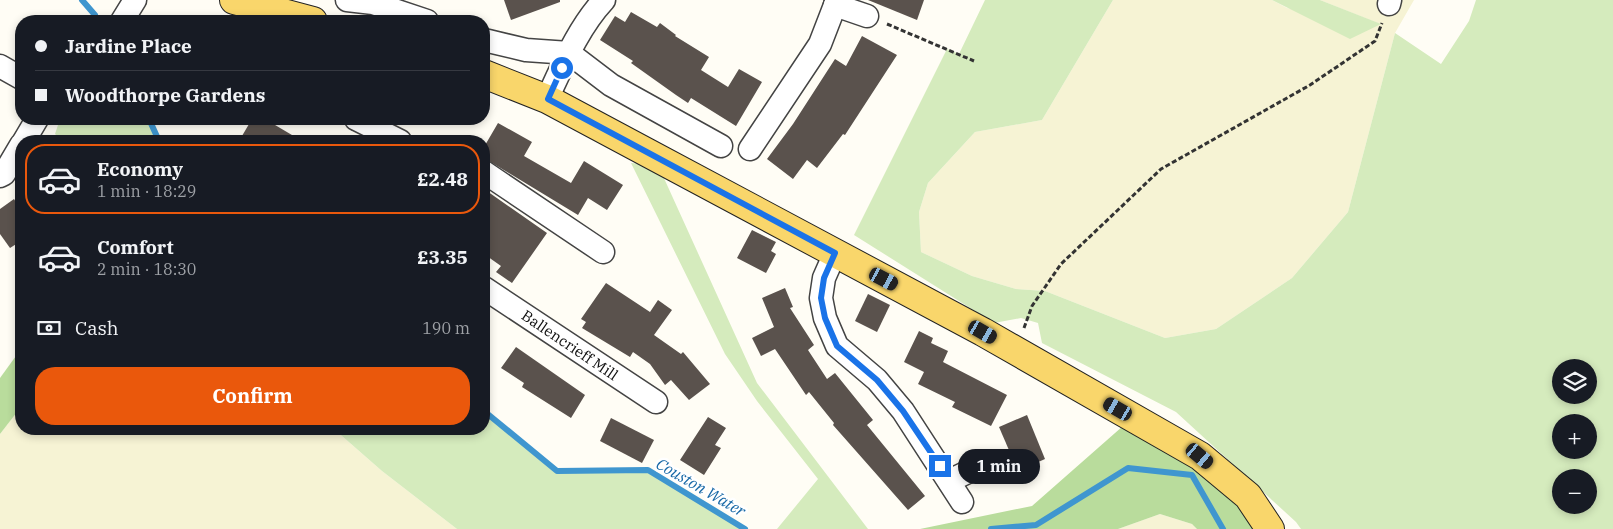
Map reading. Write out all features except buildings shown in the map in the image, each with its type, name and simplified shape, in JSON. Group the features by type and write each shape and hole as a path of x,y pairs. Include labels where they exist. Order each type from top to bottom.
{"main road":[{"path":"234,0 280,6 300,15"},
{"path":"490,76 548,99 1016,351 1200,456 1248,496 1270,529"}],"street":[{"path":"347,0 373,3 409,15"},
{"path":"548,99 569,53 591,14 604,0"},
{"path":"750,149 820,44 836,2 867,16"},
{"path":"490,41 526,50 569,53 611,85 720,146"},
{"path":"0,66 15,75"},
{"path":"368,125 388,135"},
{"path":"0,176 4,174 15,155"},
{"path":"490,176 602,252"},
{"path":"835,253 824,278 821,298 825,318 837,346 877,380 962,502"},
{"name":"Ballencrieff Mill","path":"490,292 656,402"},
{"path":"949,481 974,469"}],"path":[{"path":"1016,351 1032,306 1061,264 1161,169 1310,85 1376,41 1390,2"},
{"path":"867,16 974,61"}],"shaded area":[{"path":"1113,0 1272,0 1287,8 1380,24 1320,0 1414,0 1395,33 1348,212 1292,278 1216,329 1165,338 1045,291 1016,289 972,276 921,252 919,212 928,183 975,132 1042,120"},
{"path":"15,415 15,435 341,435 382,471 457,529 0,529 0,434"},
{"path":"1160,514 1192,524 1197,529 1118,529"}],"green space":[{"path":"985,0 1113,0 1042,120 975,132 928,183 919,212 921,252 972,276 1016,289 1045,291 1165,338 1216,329 1292,278 1348,212 1395,33 1441,64 1469,21 1476,0 1613,0 1613,529 1301,529 1296,522 1176,412 1042,343 1038,323 1021,318 994,323 854,235 947,49 959,54"},
{"path":"1272,0 1320,0 1381,24 1350,39"},
{"path":"58,125 152,125 156,135 56,135"},
{"path":"631,163 658,165 757,383 868,529 777,529 818,479 757,401 725,354"},
{"path":"15,357 15,415 0,434 0,378"},
{"path":"490,416 557,471 648,470 745,529 457,529 382,471 341,435 490,435"},
{"path":"1123,426 1173,450 1240,506 1258,529 1197,529 1192,524 1160,514 1118,529 920,529 1032,506"}],"waterway":[{"path":"82,0 95,15"},
{"name":"Couston Water","path":"152,125 156,135"},
{"name":"Couston Water","path":"490,416 557,471 648,470 745,529"},
{"name":"Couston Water","path":"991,529 1036,525 1128,468 1192,475 1223,529"}],"route":[{"path":"562,68 548,99 835,253 824,278 821,298 825,318 837,346 877,380 903,411 940,466"}]}
